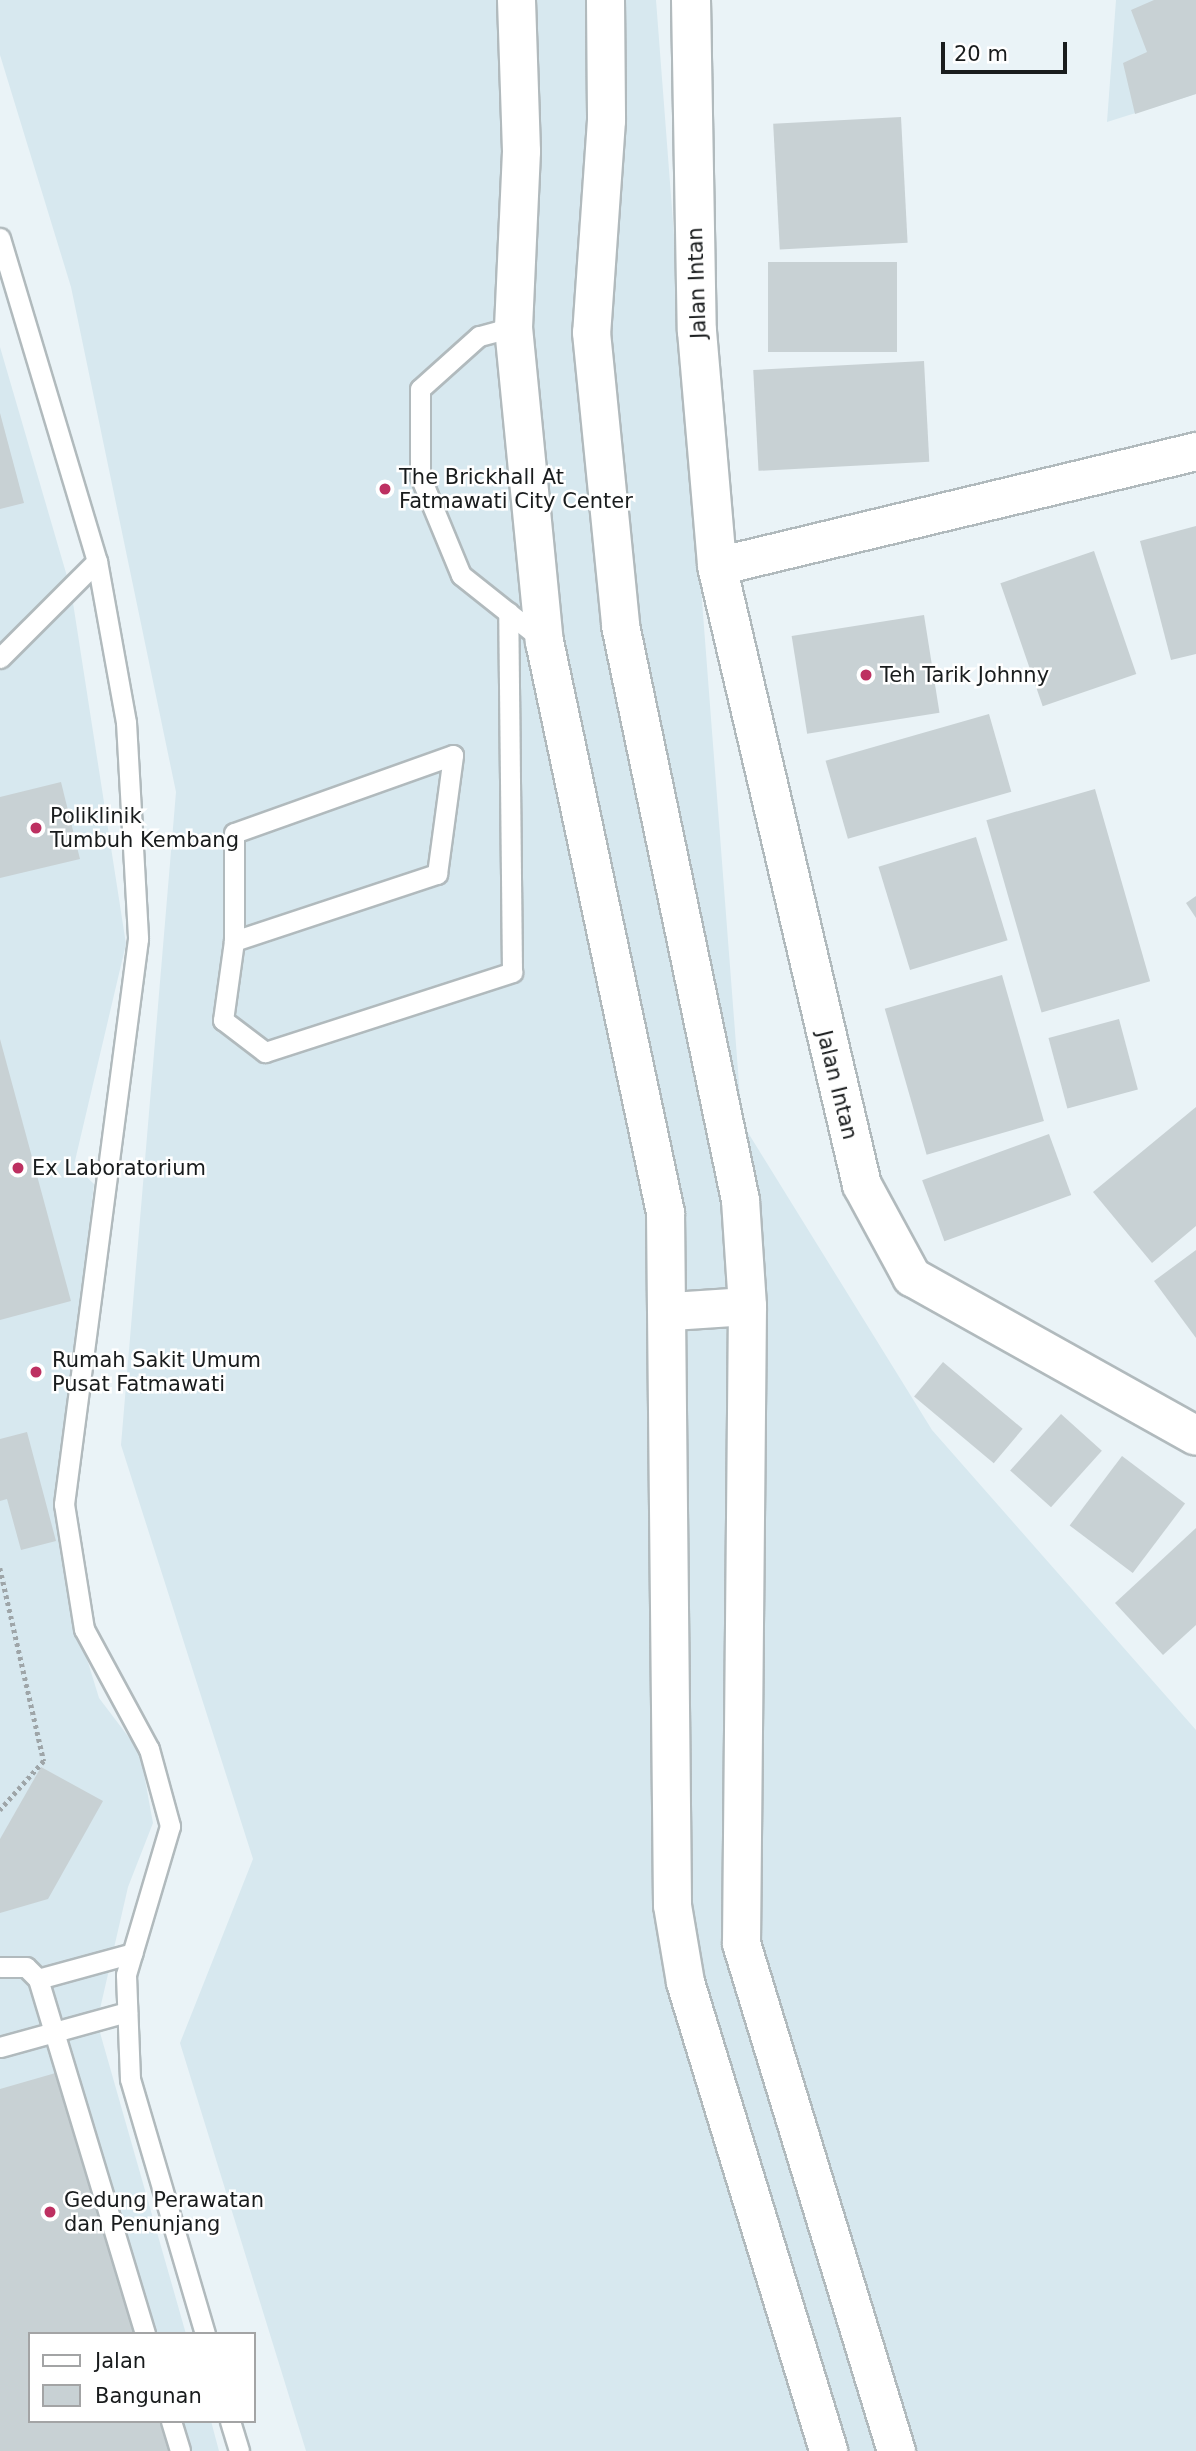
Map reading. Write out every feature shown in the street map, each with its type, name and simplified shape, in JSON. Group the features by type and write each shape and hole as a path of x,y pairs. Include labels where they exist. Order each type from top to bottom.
{"street":[{"path":"516,0 521,151 513,327 544,641 665,1212 671,1311 672,1905 685,1982 828,2451"},
{"path":"605,0 606,120 591,332 620,625 740,1200 747,1307 741,1943 895,2451"},
{"name":"Jalan Intan","path":"691,0 697,331 717,566 862,1185 912,1277 1196,1436"},
{"path":"717,566 1196,451"},
{"path":"671,1311 747,1307"}],"lane":[{"path":"0,238 97,561 126,722 138,939 64,1504 84,1629 149,1749 170,1826 133,1953 127,2012 130,2079 204,2332"},
{"path":"513,327 479,336 420,389 420,476 461,575 544,641"},
{"path":"0,658 97,561"},
{"path":"233,941 437,874 453,755 234,833 233,941 223,1020 265,1052 512,972 508,612"},
{"path":"38,1979 133,1953"},
{"path":"0,1967 26,1967 38,1979 144,2332"},
{"path":"0,2048 53,2030 127,2012"},
{"path":"173,2423 180,2451"},
{"path":"231,2423 239,2451"}],"path":[{"path":"0,1568 44,1761 0,1810"}],"shaded area":[{"path":"0,0 656,0 742,1123 932,1430 1196,1730 1196,2451 306,2451 180,2043 253,1859 121,1445 176,792 71,287 0,55"},
{"path":"1116,0 1196,0 1196,94 1107,122"},
{"name":"Rumah Sakit Umum Pusat Fatmawati","path":"0,347 71,590 126,944 74,1165 94,1184 60,1485 68,1597 99,1698 140,1752 153,1823 128,1887 97,2022 185,2332 28,2332 28,2423 212,2423 219,2451 0,2451"}],"building":[{"path":"1154,0 1196,0 1196,94 1135,114 1123,63 1147,52 1131,10"},
{"path":"901,117 908,243 780,250 773,124"},
{"path":"768,262 897,262 897,352 768,352"},
{"path":"924,361 929,462 759,471 753,370"},
{"path":"0,413 24,503 0,509"},
{"path":"1196,526 1196,654 1171,660 1140,541"},
{"path":"1094,551 1136,674 1043,706 1000,583"},
{"name":"Teh Tarik Johnny","path":"924,615 939,713 807,734 792,636"},
{"path":"989,714 1011,792 848,839 826,761"},
{"name":"Poliklinik Tumbuh Kembang","path":"61,782 80,859 0,878 0,797"},
{"path":"1095,789 1150,981 1042,1012 986,820"},
{"path":"976,837 1008,940 910,970 878,867"},
{"path":"1196,896 1196,918 1186,903"},
{"path":"1002,975 1044,1121 927,1155 885,1009"},
{"path":"1119,1019 1138,1090 1067,1108 1048,1038"},
{"name":"Ex Laboratorium","path":"0,1039 71,1301 0,1320"},
{"path":"1196,1107 1196,1226 1152,1263 1093,1192"},
{"path":"1049,1134 1071,1195 944,1241 922,1180"},
{"path":"1196,1250 1196,1338 1154,1281"},
{"path":"943,1362 1023,1429 994,1463 914,1396"},
{"path":"1061,1414 1102,1451 1051,1507 1010,1470"},
{"path":"27,1432 56,1541 21,1550 7,1499 0,1501 0,1439"},
{"path":"1122,1456 1185,1504 1133,1573 1070,1525"},
{"path":"1196,1528 1196,1625 1163,1655 1115,1603"},
{"path":"41,1767 103,1801 48,1899 0,1913 0,1839"},
{"name":"Gedung Perawatan dan Penunjang","path":"59,2072 137,2332 28,2332 28,2423 165,2423 173,2451 0,2451 0,2089"}],"place":[{"name":"The Brickhall At Fatmawati City Center","path":"385,489"},
{"name":"Teh Tarik Johnny","path":"866,675"},
{"name":"Poliklinik Tumbuh Kembang","path":"36,828"},
{"name":"Ex Laboratorium","path":"18,1168"},
{"name":"Rumah Sakit Umum Pusat Fatmawati","path":"36,1372"},
{"name":"Gedung Perawatan dan Penunjang","path":"50,2212"}]}
